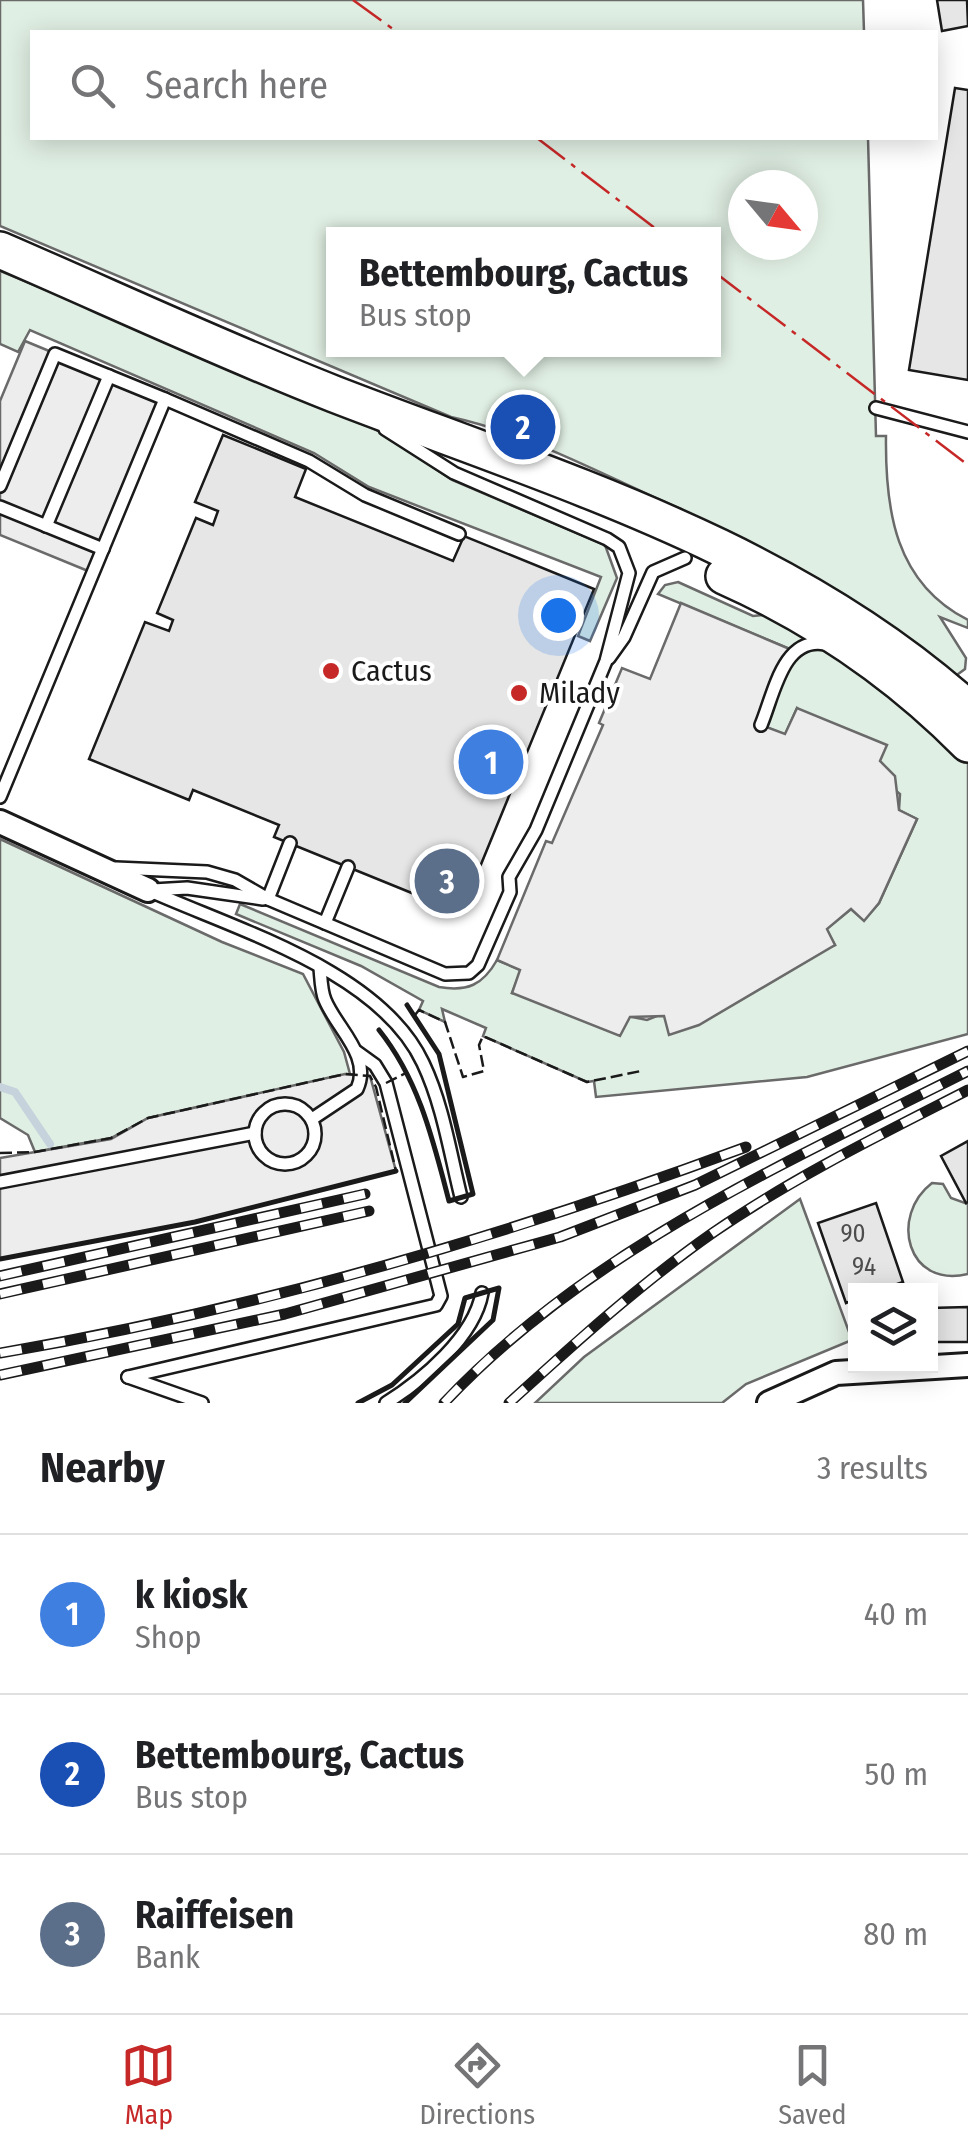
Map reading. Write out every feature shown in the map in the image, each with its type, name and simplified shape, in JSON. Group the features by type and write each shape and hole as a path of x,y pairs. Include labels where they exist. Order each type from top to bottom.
{"main road":[{"path":"0,250 334,394 440,431 788,579 877,633 954,713 968,744"},
{"path":"334,394 459,462 685,558 840,637 954,713"},
{"path":"685,558 720,560 844,623 877,633"}],"street":[{"path":"0,822 148,890"},
{"path":"768,1403 836,1373 968,1365"}],"lane":[{"path":"0,486 55,354 309,462 366,495 458,534"},
{"path":"46,526 109,376"},
{"path":"97,868 206,872 235,880 268,899 457,976 478,965 510,892 510,876 536,830 606,661 629,574 620,547 454,473 334,394"},
{"path":"0,797 165,399"},
{"path":"876,408 968,432"},
{"path":"0,506 103,549"},
{"path":"606,661 624,637 653,572 685,558"},
{"path":"761,725 792,650 806,642 837,650 902,698 954,713"},
{"path":"268,899 290,843"},
{"path":"325,923 348,867"},
{"path":"148,890 187,888 268,899"},
{"path":"148,890 360,988 394,1019 422,1060 434,1089 461,1197"},
{"path":"202,1403 128,1378 436,1305 440,1296 386,1082 374,1065 357,1052 323,998 320,968"},
{"path":"312,1119 357,1089 361,1075 357,1052"},
{"path":"278,1104 297,1106 312,1119 312,1147 288,1164 261,1152 255,1132 262,1114 278,1104"},
{"path":"0,1182 255,1132"},
{"path":"386,1403 466,1332 478,1315 482,1293"}],"green space":[{"path":"0,0 863,0 864,30 30,30 30,140 868,140 876,436 886,436 892,517 910,565 943,605 968,620 968,628 940,617 966,658 965,669 954,677 677,519 681,509 540,445 451,417 0,226"},
{"path":"0,271 332,408 380,432 452,480 605,545 617,578 590,641 578,636 601,577 369,487 314,453 30,330 18,352 0,344"},
{"path":"678,582 753,616 763,615 805,627 807,642 822,642 968,757 968,1034 807,1077 596,1097 594,1081 587,1082 483,1036 486,1028 442,1009 445,1022 419,1010 423,1001 361,966 236,914 240,904 439,987 473,985 497,960 521,970 512,993 647,1020 835,945 826,929 851,909 864,920 879,903 917,819 899,810 900,794 797,708 785,735 761,725 792,650 658,594 665,585"},
{"path":"0,839 222,942 303,974 344,1052 350,1074 149,1118 111,1138 35,1152 28,1135 0,1118"},
{"path":"932,1183 943,1184 951,1198 968,1204 968,1274 947,1276 931,1271 918,1260 911,1246 911,1213"},
{"path":"800,1199 848,1329 848,1342 746,1384 722,1403 535,1403 584,1357"}],"shaded area":[{"path":"25,341 165,399 93,573 0,535 0,401"},
{"path":"681,603 792,650 761,725 785,734 797,708 887,745 880,761 895,776 899,810 917,819 879,903 864,921 851,909 827,929 835,945 699,1025 669,1035 664,1016 630,1017 620,1036 512,993 520,970 497,960 546,841 552,843 603,725 599,723 622,668 650,679"},
{"path":"345,1074 370,1076 396,1171 195,1222 0,1259 0,1158 111,1139 148,1118"}],"building":[{"path":"937,0 967,0 968,26 942,31"},
{"path":"955,88 968,90 968,380 909,370"},
{"path":"223,435 306,469 295,497 453,561 464,536 594,589 461,913 274,837 279,825 193,790 189,800 89,759 145,622 169,631 173,620 157,613 196,518 213,525 218,511 195,502"},
{"path":"968,1141 968,1202 966,1203 941,1156"},
{"path":"876,1203 903,1282 848,1283 846,1303 818,1223"},
{"path":"968,1307 968,1342 938,1342 938,1308"}],"waterway":[{"path":"0,1087 15,1092 50,1144"}],"railway":[{"path":"0,1375 285,1314 560,1237 695,1185 968,1051"},
{"path":"444,1403 500,1349 625,1255 759,1177 968,1071"},
{"path":"509,1403 634,1293 714,1232 807,1175 968,1090"},
{"path":"0,1353 190,1315 378,1268 563,1211 746,1147"},
{"path":"0,1276 365,1194"},
{"path":"0,1294 369,1211"}],"fence":[{"path":"415,1015 419,1010 445,1022 463,1077 484,1071 479,1045 483,1036 587,1082 641,1071"},
{"path":"386,1083 408,1072"},
{"path":"0,1153 35,1152 111,1138 148,1118 345,1074 370,1076 376,1087 396,1171"}],"wall":[{"path":"379,1030 415,1090 449,1201 473,1194 439,1054 407,1005"},
{"path":"0,1259 195,1222 396,1171"},
{"path":"358,1403 392,1385 458,1324 465,1298 499,1288 493,1320 405,1403"}],"power":[{"path":"353,0 394,30"},
{"path":"540,140 654,227"},
{"path":"721,277 968,465"}],"place":[{"name":"Bettembourg, Cactus","path":"523,427"},
{"name":"Cactus","path":"331,671"},
{"name":"Milady","path":"519,693"},
{"name":"k kiosk","path":"491,762"},
{"name":"Raiffeisen","path":"447,881"}]}
